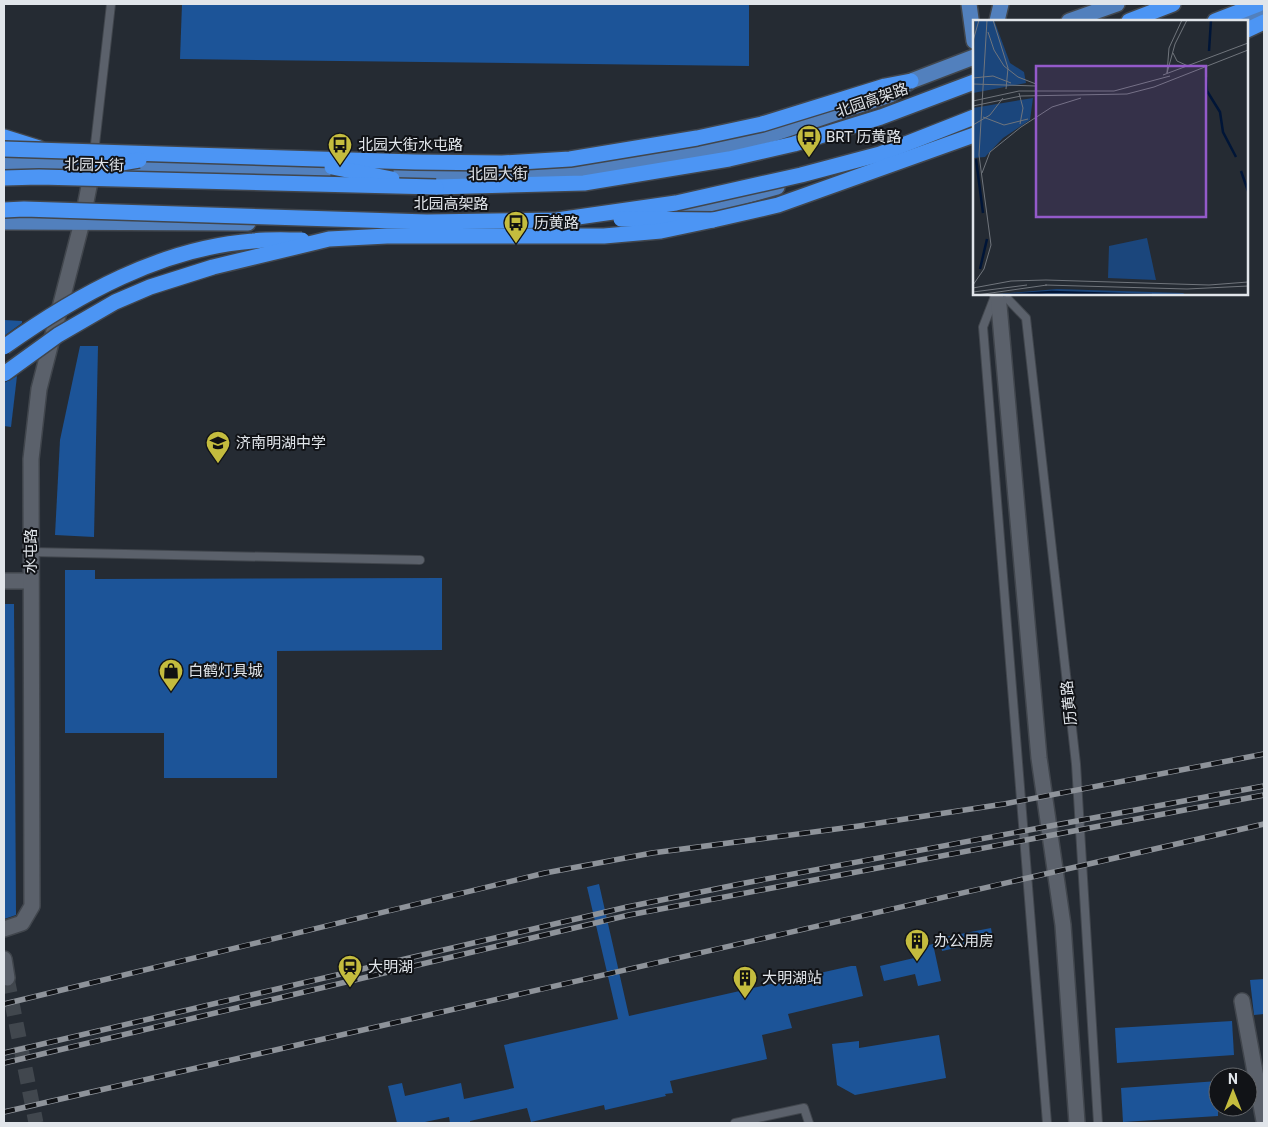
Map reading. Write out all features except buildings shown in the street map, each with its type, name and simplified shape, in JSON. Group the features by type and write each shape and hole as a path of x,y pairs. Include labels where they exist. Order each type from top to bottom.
{"highway":[{"path":"1132,20 1173,4"},
{"path":"1218,20 1259,4"},
{"path":"1248,30 1264,22"},
{"path":"4,149 502,163 570,160 697,138 762,124 885,86 912,81"},
{"name":"北园高架路","path":"4,178 39,177 436,187 584,183 729,159 794,144 881,117 973,82"},
{"name":"北园高架路","path":"4,210 34,209 427,222 557,220 676,203 801,175 880,154 973,118"},
{"path":"4,347 45,318 96,289 150,265 197,251 252,240 387,236 604,236 661,230 778,206 973,135"},
{"path":"4,137 42,149"},
{"path":"778,206 880,154"},
{"path":"39,177 170,155"},
{"path":"284,158 436,187"},
{"path":"557,220 713,220"},
{"path":"4,374 58,335 116,302 150,287 213,267 329,239"}],"main road":[{"path":"969,4 973,34"},
{"path":"998,20 1001,4"},
{"path":"1072,20 1116,4"},
{"path":"1244,20 1264,12"},
{"name":"北园大街","path":"4,164 93,164 337,174 507,175 577,171 686,154 774,134 890,95 912,81 973,56"},
{"path":"4,222 455,227 572,225 724,202 896,153 973,118"}],"street":[{"name":"水屯路","path":"4,929 22,923 32,906 31,459 39,389 82,222 93,164"},
{"path":"997,295 1039,758 1063,925 1077,1123"},
{"path":"4,581 30,581"},
{"path":"4,959 7,978"},
{"path":"1242,1002 1264,1121"}],"lane":[{"path":"93,164 111,4"},
{"path":"997,295 983,327 1047,1123"},
{"name":"历黄路","path":"1004,295 1026,318 1076,764 1098,1123"},
{"path":"30,552 420,560"},
{"path":"736,1123 804,1108 809,1123"}],"tunnel":[{"path":"7,978 36,1123"}],"railway":[{"path":"4,1004 545,873 652,853 859,826 1004,804 1264,754"},
{"path":"4,1053 627,907 745,883 1264,786"},
{"path":"4,1063 629,915 1264,795"},
{"path":"4,1112 1264,824"}],"place":[{"name":"BRT 历黄路","path":"809,158"},
{"name":"北园大街水屯路","path":"340,166"},
{"name":"历黄路","path":"516,244"},
{"name":"济南明湖中学","path":"218,464"},
{"name":"白鹤灯具城","path":"171,692"},
{"name":"办公用房","path":"917,962"},
{"name":"大明湖","path":"350,988"},
{"name":"大明湖站","path":"745,999"}]}
